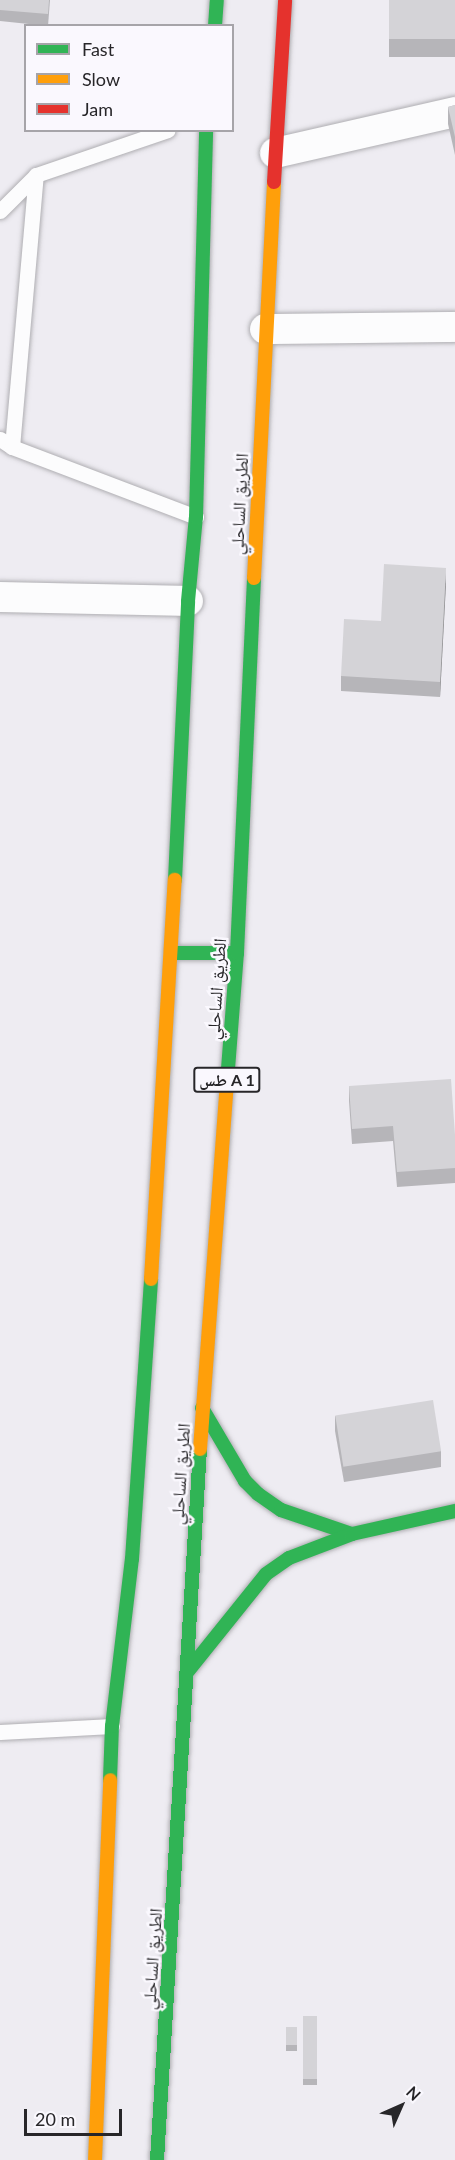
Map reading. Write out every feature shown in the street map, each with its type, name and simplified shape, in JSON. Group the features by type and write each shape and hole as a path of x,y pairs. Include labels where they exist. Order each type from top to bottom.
{"main road":[{"path":"215,24 217,0"},
{"name":"الطريق الساحلي","path":"157,2160 202,1408 237,953 265,329 285,0"},
{"path":"95,2160 112,1726 132,1559 172,954 188,601 196,517 206,132"},
{"path":"172,954 237,953"},
{"path":"202,1408 245,1481 258,1494 302,1519 352,1534"},
{"path":"188,1671 266,1574 289,1558 352,1534 455,1511"}],"street":[{"path":"275,153 455,112"},
{"path":"265,329 455,327"},
{"path":"0,597 188,601"}],"lane":[{"path":"0,211 36,175 162,132"},
{"path":"36,175 6,443 196,517"},
{"path":"0,1732 112,1726"}],"building":[{"path":"0,0 49,0 48,14 0,10"},
{"path":"389,0 455,0 455,39 389,39"},
{"path":"455,105 455,137 448,107"},
{"path":"384,564 446,568 440,682 341,676 344,619 381,621"},
{"path":"451,1079 455,1168 397,1172 393,1126 352,1129 349,1086"},
{"path":"433,1400 441,1451 343,1467 335,1415"},
{"path":"303,2016 317,2016 317,2079 303,2079"},
{"path":"286,2027 297,2027 297,2045 286,2045"}],"traffic: fast":[{"path":"215,24 217,0"},
{"path":"175,880 188,601 196,517 206,132"},
{"path":"227,1082 237,953 254,578"},
{"path":"172,953 237,953"},
{"path":"110,1780 112,1726 132,1559 151,1279"},
{"path":"202,1408 245,1481 258,1494 281,1510 352,1534"},
{"path":"157,2160 200,1449"},
{"path":"188,1671 266,1574 289,1558 352,1534 455,1511"}],"traffic: slow":[{"path":"254,578 274,182"},
{"path":"151,1279 175,880"},
{"path":"200,1449 227,1082"},
{"path":"95,2160 110,1780"}],"traffic: jam":[{"path":"274,182 285,0"}]}
